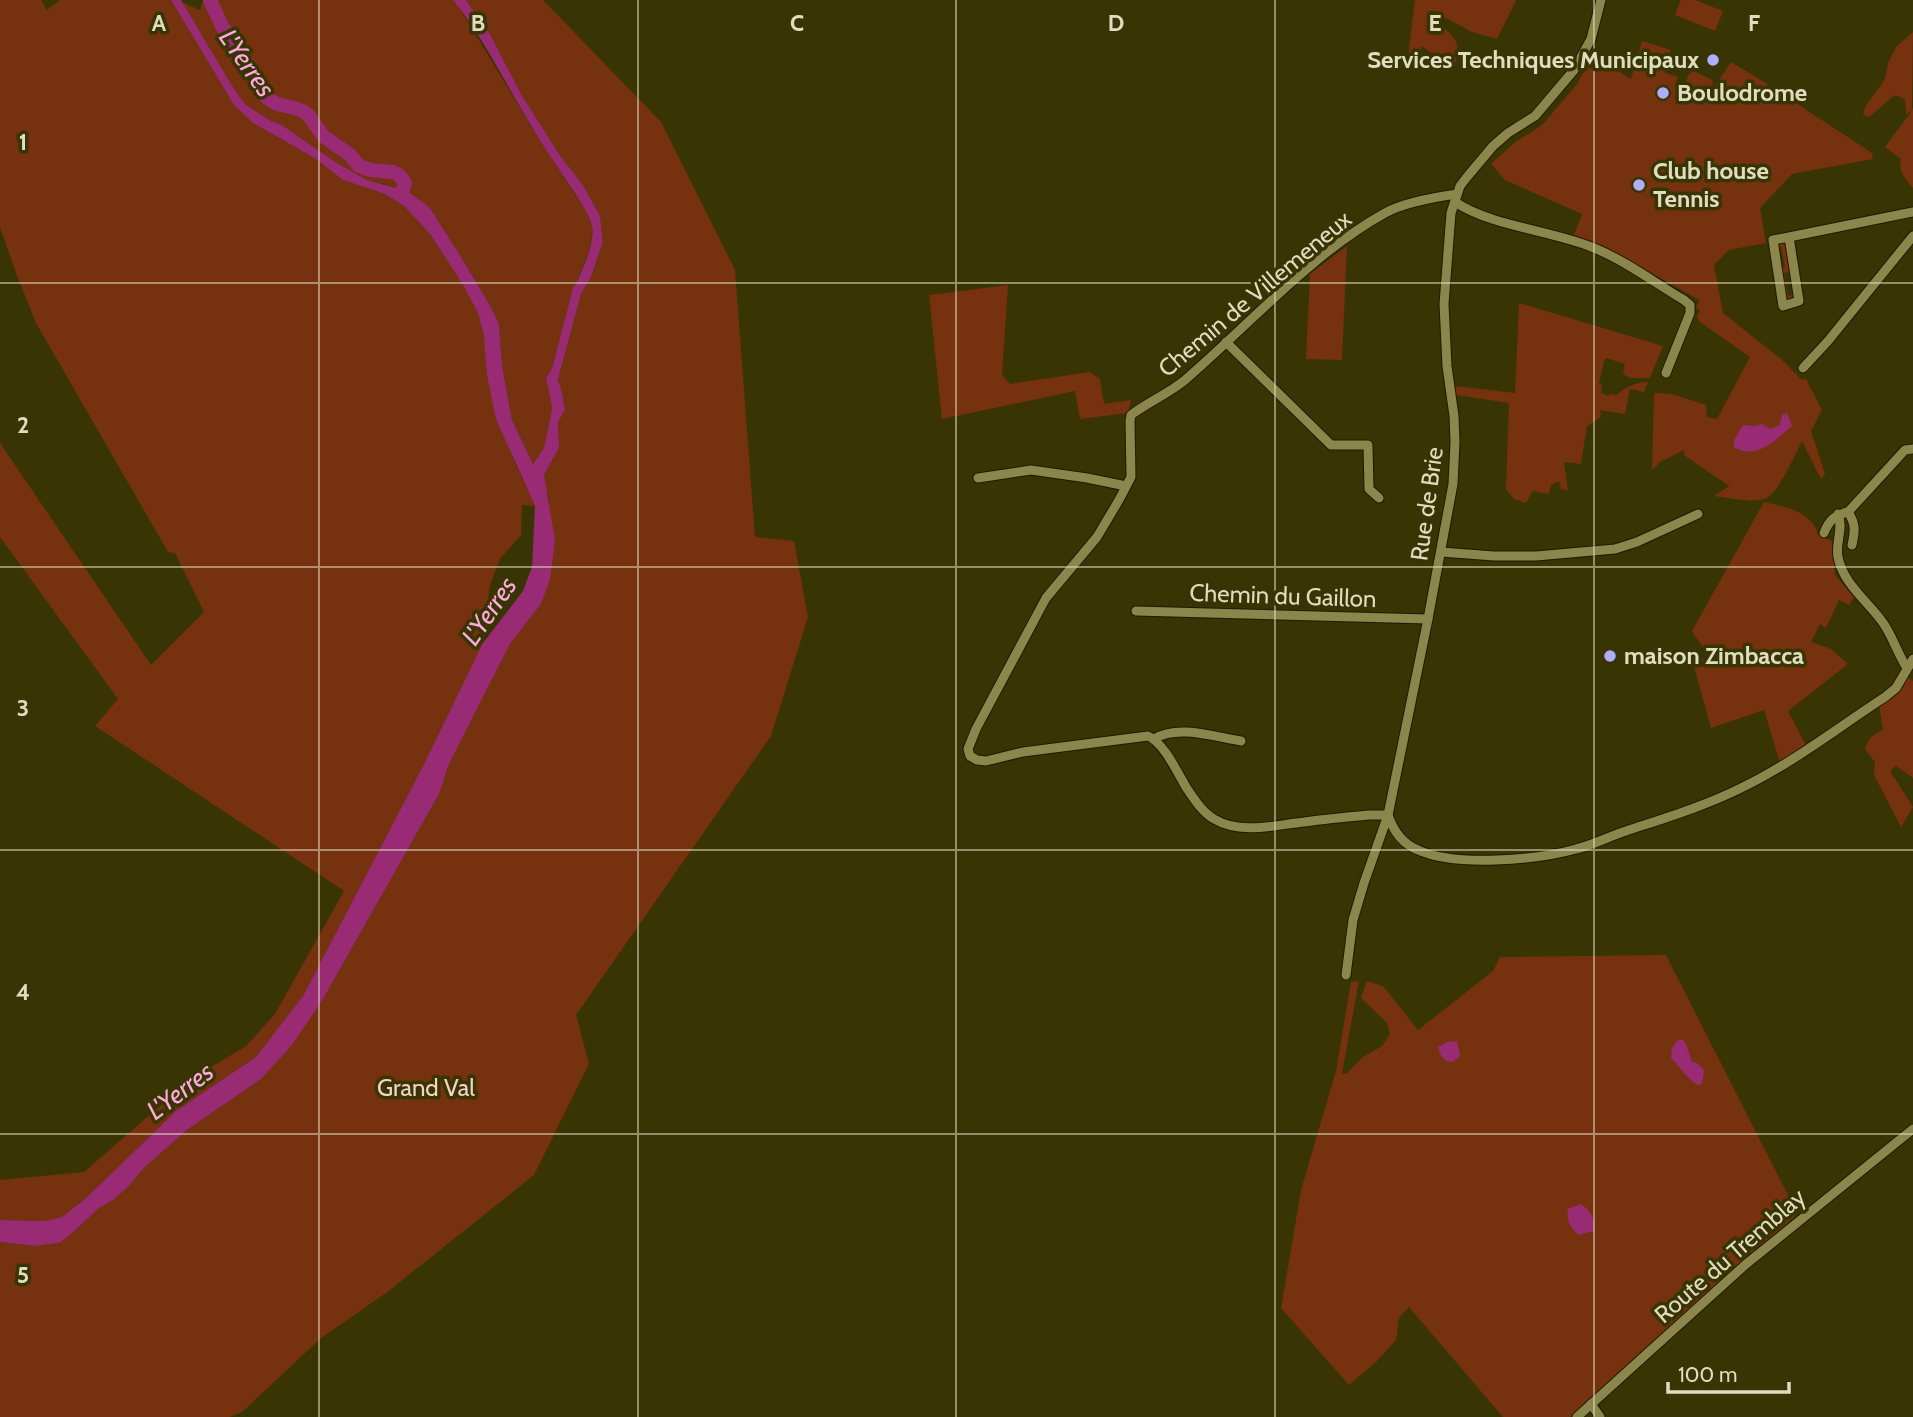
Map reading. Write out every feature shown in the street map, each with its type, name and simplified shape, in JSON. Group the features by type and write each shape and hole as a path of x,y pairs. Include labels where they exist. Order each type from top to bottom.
{"street":[{"name":"Rue de Brie","path":"1346,975 1353,920 1388,815 1429,619 1453,484 1454,416 1447,366 1444,304 1451,213 1467,177 1493,146 1508,133 1535,117 1574,70 1591,39 1601,0"},
{"name":"Chemin de Villemeneux","path":"1154,738 1139,736 1023,752 986,761 970,756 968,749 1046,598 1097,537 1131,477 1131,415 1173,389 1306,270 1386,212 1437,197 1456,198"},
{"path":"1456,198 1465,208 1485,216 1594,248 1685,300 1690,305 1690,313 1666,373"},
{"path":"1789,237 1798,301 1783,306 1773,240 1913,212"},
{"path":"1804,368 1913,236"},
{"path":"1226,342 1331,445 1368,445 1369,489 1379,498"},
{"path":"1824,533 1831,519 1843,513 1905,450 1913,449"},
{"path":"978,478 1031,470 1126,486"},
{"path":"1843,513 1854,521 1856,530 1852,545"},
{"path":"1843,513 1838,558 1845,575 1857,594 1882,621 1907,668"},
{"path":"1441,552 1536,556 1615,549 1698,514"},
{"name":"Chemin du Gaillon","path":"1136,611 1429,619"},
{"path":"1241,741 1186,732 1163,733 1154,738 1205,812 1232,827 1252,828 1369,814 1388,815 1392,828 1416,850 1450,859 1523,857 1577,849 1728,793 1791,762 1896,688 1913,659"},
{"name":"Route du Tremblay","path":"1577,1417 1745,1265 1913,1129"},
{"path":"1591,1404 1600,1417"}],"green space":[{"path":"0,0 41,0 47,10 60,0 171,0 234,105 253,123 316,159 343,180 385,194 404,206 430,234 478,313 484,336 488,375 513,458 535,506 522,505 521,535 500,559 490,585 483,643 423,766 303,996 256,1057 176,1111 85,1199 62,1217 48,1221 0,1220 0,1180 84,1172 190,1080 246,1046 275,1014 344,891 95,726 118,699 0,537 0,443 151,665 204,612 175,553 168,552 36,323 0,227"},
{"path":"203,0 453,0 459,7 587,213 592,227 589,251 573,288 552,368 546,378 552,408 544,448 533,464 512,420 502,365 499,324 430,208 391,186 367,180 245,104 182,2 200,10"},
{"name":"Grand Val","path":"466,0 543,0 661,122 735,270 755,537 794,541 808,617 771,736 576,1015 589,1064 534,1175 386,1293 321,1338 242,1412 230,1417 0,1417 0,1242 35,1246 59,1243 127,1188 145,1167 187,1130 261,1079 323,999 439,794 449,764 510,644 541,604 549,499 544,475 559,448 558,422 565,409 558,381 581,294 591,277 603,242 600,216 583,185 559,154 521,94 490,34"},
{"path":"1415,0 1516,1 1497,39 1472,32 1431,10 1429,16 1454,38 1457,44 1457,59 1453,69 1422,46 1416,62 1407,63"},
{"path":"1681,0 1695,0 1723,11 1715,31 1675,15"},
{"path":"1913,32 1913,109 1906,115 1905,99 1895,95 1869,117 1863,115 1865,107 1885,79 1888,63 1896,47"},
{"path":"1642,41 1671,50 1665,73 1678,77 1676,83 1707,98 1731,62 1872,153 1873,159 1792,174 1760,208 1766,243 1729,250 1714,265 1723,313 1781,359 1802,380 1806,379 1822,410 1811,431 1825,474 1821,479 1802,441 1777,487 1763,499 1714,496 1729,486 1684,455 1684,450 1660,462 1652,470 1654,393 1672,394 1706,405 1707,417 1717,419 1750,357 1700,322 1697,317 1700,311 1696,308 1699,300 1606,247 1574,235 1582,214 1505,180 1491,164 1515,142 1544,123 1577,84 1593,56 1631,79"},
{"path":"1694,71 1712,80 1708,93 1687,84 1690,73"},
{"path":"1913,109 1913,188 1901,171 1901,159 1885,147"},
{"path":"1780,242 1786,246 1790,272 1784,273 1788,296 1794,295 1792,300 1787,301 1779,269 1785,267 1781,247 1775,248"},
{"path":"1347,246 1342,360 1306,359 1310,274"},
{"path":"1008,285 1002,374 1010,384 1090,372 1100,379 1104,404 1131,400 1128,413 1080,419 1075,391 942,419 929,295"},
{"path":"1519,303 1663,346 1650,378 1630,378 1623,374 1625,364 1606,358 1599,383 1602,385 1601,393 1616,395 1631,386 1648,382 1644,392 1630,389 1625,414 1600,410 1601,417 1587,426 1581,464 1564,462 1568,490 1561,489 1559,481 1551,485 1549,494 1533,491 1526,503 1514,499 1506,489 1509,403 1456,395 1455,386 1515,393"},
{"path":"1764,502 1804,515 1815,527 1818,535 1832,541 1835,575 1854,597 1849,605 1839,600 1826,628 1820,624 1811,642 1831,649 1848,664 1788,711 1807,747 1780,763 1764,710 1711,728 1693,663 1709,657 1692,631"},
{"path":"1907,677 1913,681 1913,778 1896,766 1890,771 1913,807 1901,827 1874,775 1875,762 1865,749 1870,738 1883,729 1879,705"},
{"path":"1666,955 1796,1211 1795,1216 1570,1417 1503,1417 1409,1307 1399,1318 1396,1340 1349,1385 1281,1308 1301,1190 1336,1071 1351,982 1359,981 1342,1073 1346,1074 1363,1057 1382,1046 1390,1034 1387,1023 1361,998 1367,981 1383,986 1418,1030 1493,971 1500,957"}],"shaded area":[{"path":"171,0 181,0 245,104 367,180 407,191 430,208 499,324 502,365 512,420 533,464 544,448 552,408 546,378 552,368 573,288 589,250 592,227 581,203 538,137 485,46 453,0 466,0 490,34 521,94 559,154 583,185 600,216 603,242 591,277 581,294 558,380 565,410 558,422 559,448 544,475 555,540 550,579 541,604 510,644 449,764 439,794 323,999 292,1045 261,1079 187,1130 145,1167 127,1188 99,1208 69,1236 59,1243 35,1246 0,1242 0,1220 46,1221 62,1217 85,1199 176,1111 256,1057 303,996 423,766 483,643 523,591 532,567 535,506 496,419 487,375 484,336 478,313 463,285 430,234 404,206 385,194 343,180 316,159 253,123 234,105"},
{"path":"1787,413 1792,426 1765,447 1750,452 1734,447 1734,440 1743,425 1762,424 1770,429 1780,425 1782,415"},
{"path":"1678,1040 1683,1040 1686,1044 1692,1062 1704,1070 1702,1084 1693,1082 1671,1058 1672,1048"},
{"path":"1457,1041 1460,1056 1453,1062 1447,1061 1438,1047"},
{"path":"1581,1204 1592,1215 1594,1231 1578,1235 1569,1223 1568,1209"}],"waterway":[{"name":"L'Yerres","path":"210,0 222,26 252,70 267,98 277,104 303,111 323,136 350,155 359,166 399,175 405,183 401,195"}],"place":[{"name":"Services Techniques Municipaux","path":"1713,60"},
{"name":"Boulodrome","path":"1663,93"},
{"name":"Club house Tennis","path":"1639,185"},
{"name":"maison Zimbacca","path":"1610,656"}]}
